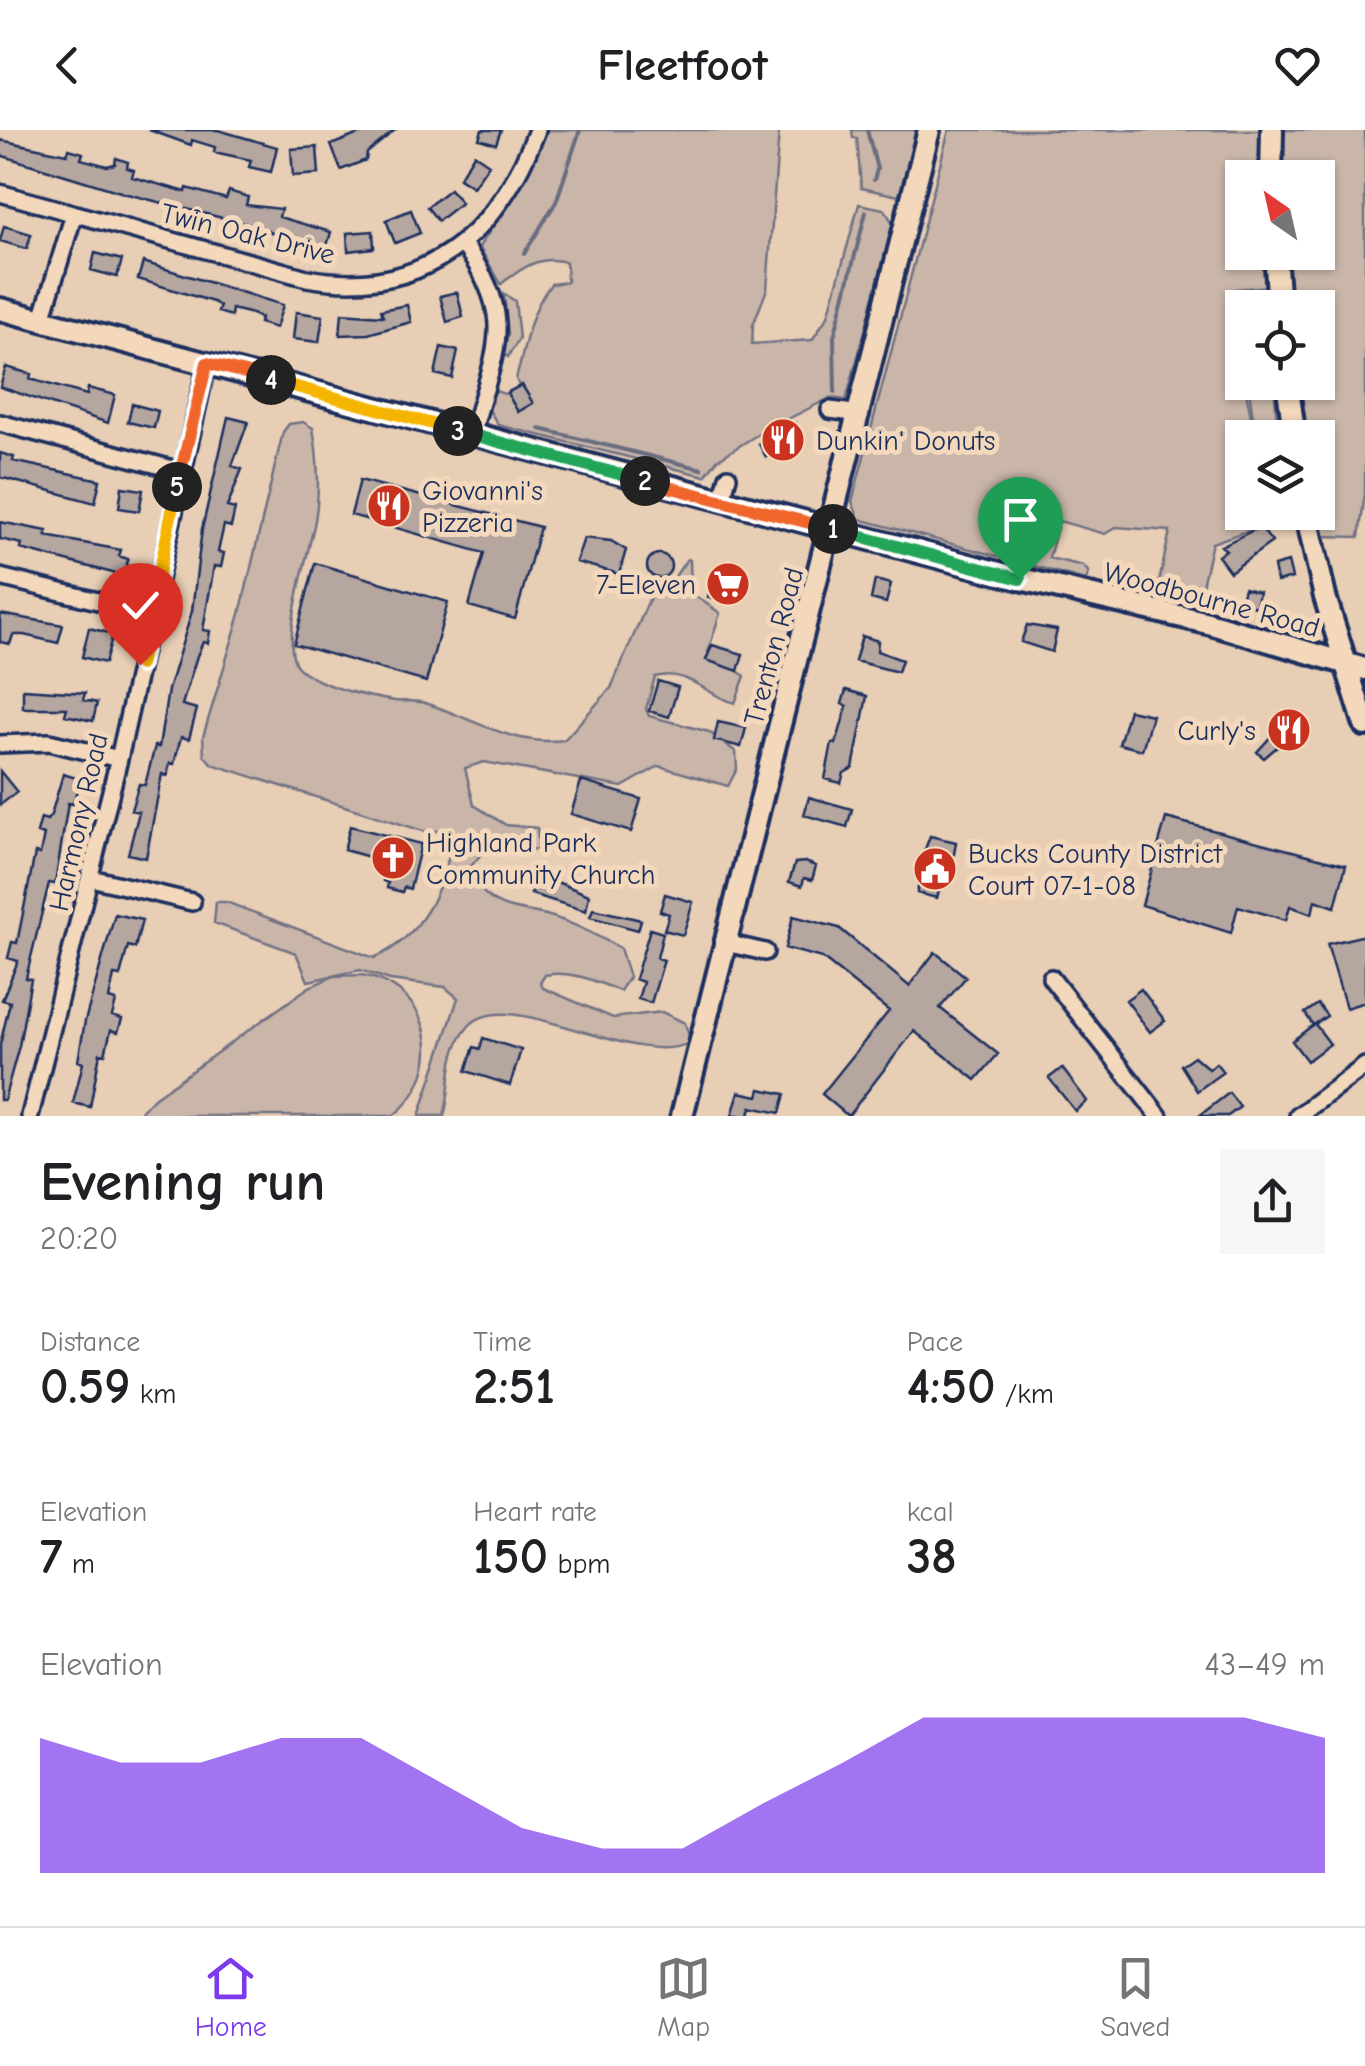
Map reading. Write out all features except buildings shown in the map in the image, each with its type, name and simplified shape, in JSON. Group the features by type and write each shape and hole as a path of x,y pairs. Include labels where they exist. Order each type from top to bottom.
{"main road":[{"name":"Trenton Road","path":"682,1116 861,414 928,130"},
{"path":"1272,130 1272,160"},
{"name":"Woodbourne Road","path":"0,309 832,529 1178,615 1355,666"},
{"path":"1312,530 1355,666 1365,725"}],"street":[{"name":"Twin Oak Drive","path":"0,193 327,282 404,274 463,244 507,197 537,130"},
{"path":"42,319 74,214"},
{"path":"463,244 493,291 498,310 494,348 472,434"},
{"name":"Harmony Road","path":"30,1116 119,759 180,470 207,363"},
{"path":"830,410 861,414"},
{"path":"0,423 180,470"},
{"path":"722,500 728,477"},
{"path":"0,577 151,614"},
{"path":"0,744 28,740 119,759"},
{"path":"91,878 192,902"},
{"path":"726,944 765,952"},
{"path":"1051,978 1158,1116"},
{"path":"1298,1116 1365,1066"}],"shaded area":[{"path":"543,130 779,130 767,289 753,325 752,344 812,340 828,316 859,204 884,209 893,223 891,236 846,400 830,398 760,433 717,460 705,476 498,425 489,410 493,390 504,394 519,386 516,379 537,307 551,284 567,282 566,262 547,260 523,268 501,284 479,247 523,182"},
{"path":"852,130 918,130 899,196 861,188 857,138 853,138"},
{"path":"949,130 1365,130 1365,493 1359,537 1319,536 1318,530 1335,530 1335,420 1297,420 1292,400 1335,400 1335,290 1272,290 1269,286 1225,290 1225,400 1248,400 1252,420 1225,420 1225,530 1249,530 1212,543 1201,590 1204,599 1197,604 1107,584 1110,572 1159,582 1170,531 1116,527 1105,534 1059,521 1049,558 1083,566 1089,572 1086,580 859,519 852,502"},
{"path":"504,294 515,301 519,339 508,357 503,354 508,334"},
{"path":"1251,400 1275,400 1277,420 1253,420"},
{"path":"303,422 313,428 318,498 292,642 300,669 332,686 384,699 425,703 510,735 564,740 611,688 651,595 643,591 646,585 665,591 690,560 691,593 720,613 708,652 745,676 735,703 687,679 655,677 646,709 649,716 709,732 736,752 737,769 728,786 659,766 622,787 484,762 465,768 474,805 506,825 537,828 539,849 482,853 468,870 476,883 500,904 556,918 620,948 629,977 620,991 565,974 545,975 540,983 543,988 613,1018 662,1012 685,1023 691,1042 667,1048 638,1046 540,1019 511,1014 486,1016 468,1027 456,1048 444,1116 419,1116 458,998 445,987 390,980 360,970 308,981 296,953 214,923 216,902 226,902 374,958 406,938 428,909 437,893 453,838 446,831 423,831 212,764 204,755 203,737 240,614 283,432 289,424"},
{"path":"361,975 386,983 405,996 418,1013 425,1034 427,1055 422,1077 411,1098 393,1116 137,1116 154,1098 309,987 334,976"}],"waterway":[{"path":"524,254 556,202 580,130"},
{"path":"867,130 877,169 874,180"},
{"path":"835,392 834,337 866,212"},
{"path":"540,429 702,469"}],"place":[{"name":"Dunkin' Donuts","path":"783,440"},
{"name":"Giovanni's Pizzeria","path":"389,506"},
{"name":"7-Eleven","path":"728,584"},
{"name":"Curly's","path":"1289,730"},
{"name":"Highland Park Community Church","path":"393,858"},
{"name":"Bucks County District Court 07-1-08","path":"935,869"}],"route":[{"path":"140,665 180,470 207,363 1020,579"}]}
